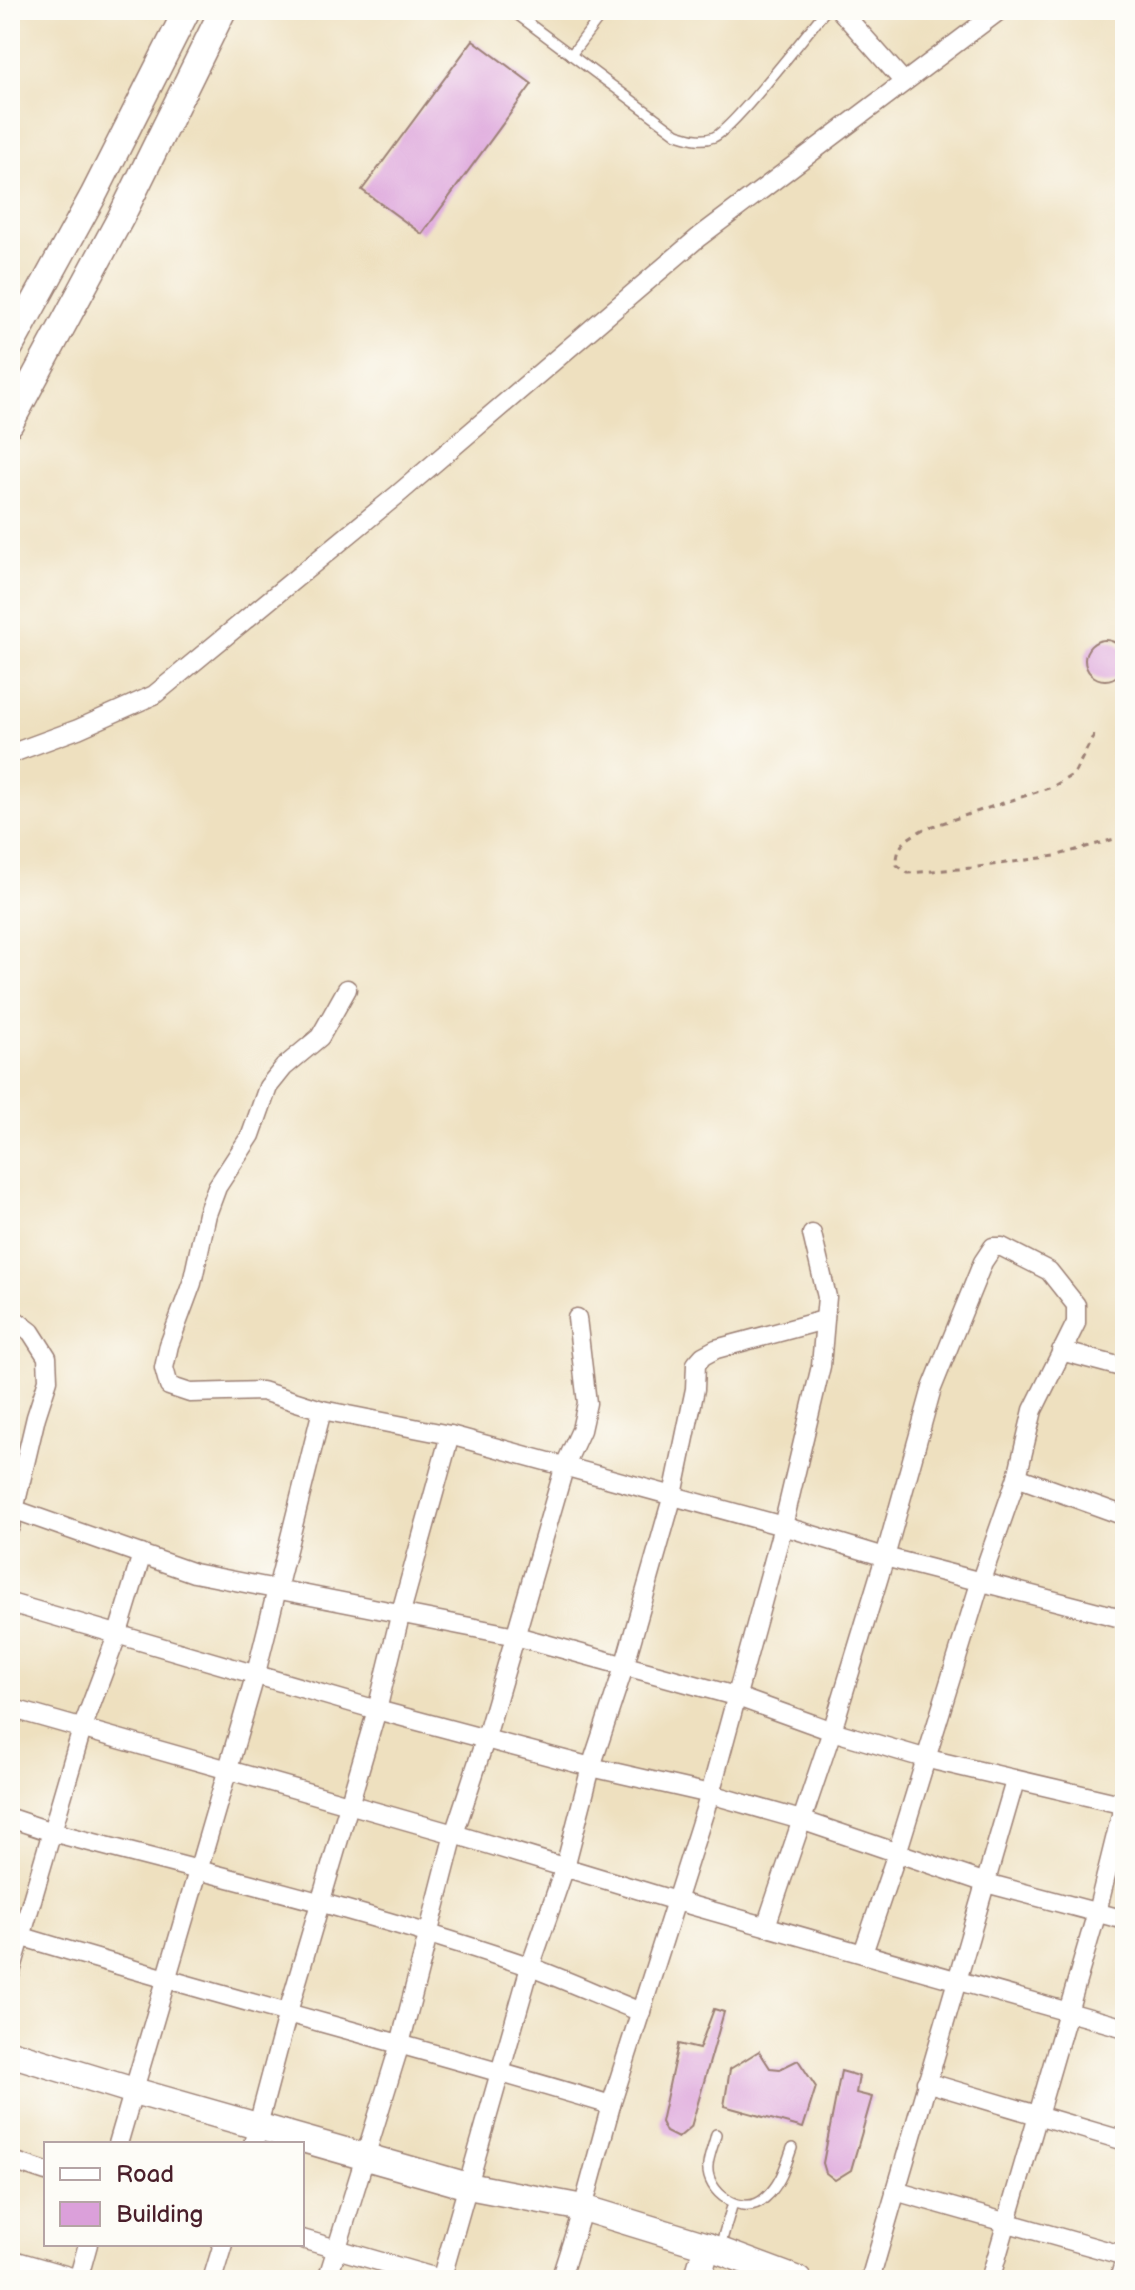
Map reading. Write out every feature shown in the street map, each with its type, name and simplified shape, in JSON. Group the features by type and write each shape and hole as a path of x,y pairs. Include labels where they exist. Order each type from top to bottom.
{"street":[{"path":"10,347 93,196 187,10"},
{"path":"13,411 121,217 223,10"},
{"path":"840,10 904,82"},
{"path":"10,754 78,729 154,695 397,495 699,237 1000,10"},
{"path":"347,989 320,1037 284,1067 268,1087 251,1135 217,1187 207,1214 192,1283 169,1345 164,1368 169,1386 190,1393 262,1391 322,1410 450,1435 673,1495 885,1557 1125,1619"},
{"path":"560,2280 611,2105 710,1794 783,1526 821,1366 827,1297 812,1234"},
{"path":"766,1926 832,1731 932,1388 983,1262 993,1247 1002,1247 1049,1271 1076,1305 1076,1323 1033,1410 1017,1477 981,1580 863,1953"},
{"path":"10,1316 31,1332 47,1357 48,1380 11,1515 142,1554 194,1573 516,1636 735,1696 832,1731 924,1758 1015,1781 1125,1803 1097,1912 990,2280"},
{"path":"327,2280 400,2044 454,1834 486,1737 565,1465 581,1430 587,1403 577,1318"},
{"path":"304,2240 442,2280 530,1967 565,1867 591,1767 624,1667 673,1495 695,1389 696,1364 716,1349 824,1320"},
{"path":"1061,1351 1125,1368"},
{"path":"119,2142 256,1673 322,1410"},
{"path":"256,2136 288,2012 377,1710 450,1435"},
{"path":"1017,1477 1125,1516"},
{"path":"10,1975 16,1934 142,1554"},
{"path":"10,1603 377,1710 591,1767 710,1794 801,1820 986,1883 1125,1920"},
{"path":"10,1708 1125,2028"},
{"path":"870,2280 1015,1781"},
{"path":"10,1818 429,1934 530,1967 641,2012"},
{"path":"16,1934 611,2105"},
{"path":"10,2053 134,2091 256,2136 286,2142"},
{"path":"926,2082 1125,2141"},
{"path":"304,2146 366,2158 468,2186 583,2208 798,2280"},
{"path":"10,2160 44,2171"},
{"path":"895,2191 1125,2258 1119,2280"},
{"path":"10,2259 80,2280 88,2246"},
{"path":"212,2280 222,2246"},
{"path":"697,2280 723,2256"}],"lane":[{"path":"511,10 677,134 698,140 716,136 734,119 826,10"},
{"path":"571,55 605,10"},
{"path":"716,2134 707,2166 709,2175 713,2188 733,2203 748,2205 764,2199 781,2180 792,2148"},
{"path":"723,2256 733,2203"}],"path":[{"path":"1094,735 1074,774 1052,787 924,829 906,839 897,853 897,865 908,873 985,866 1055,856 1125,836"}],"building":[{"path":"473,40 532,84 422,234 362,190"},
{"path":"1105,640 1119,646 1125,660 1119,674 1105,680 1091,674 1085,660 1091,646"},
{"path":"714,2009 724,2012 691,2127 678,2138 666,2132 661,2122 678,2044 699,2049"},
{"path":"759,2051 770,2068 780,2069 798,2060 816,2087 803,2128 724,2106 730,2069"},
{"path":"841,2071 859,2076 856,2093 872,2097 851,2170 835,2180 826,2173 823,2163"}]}
